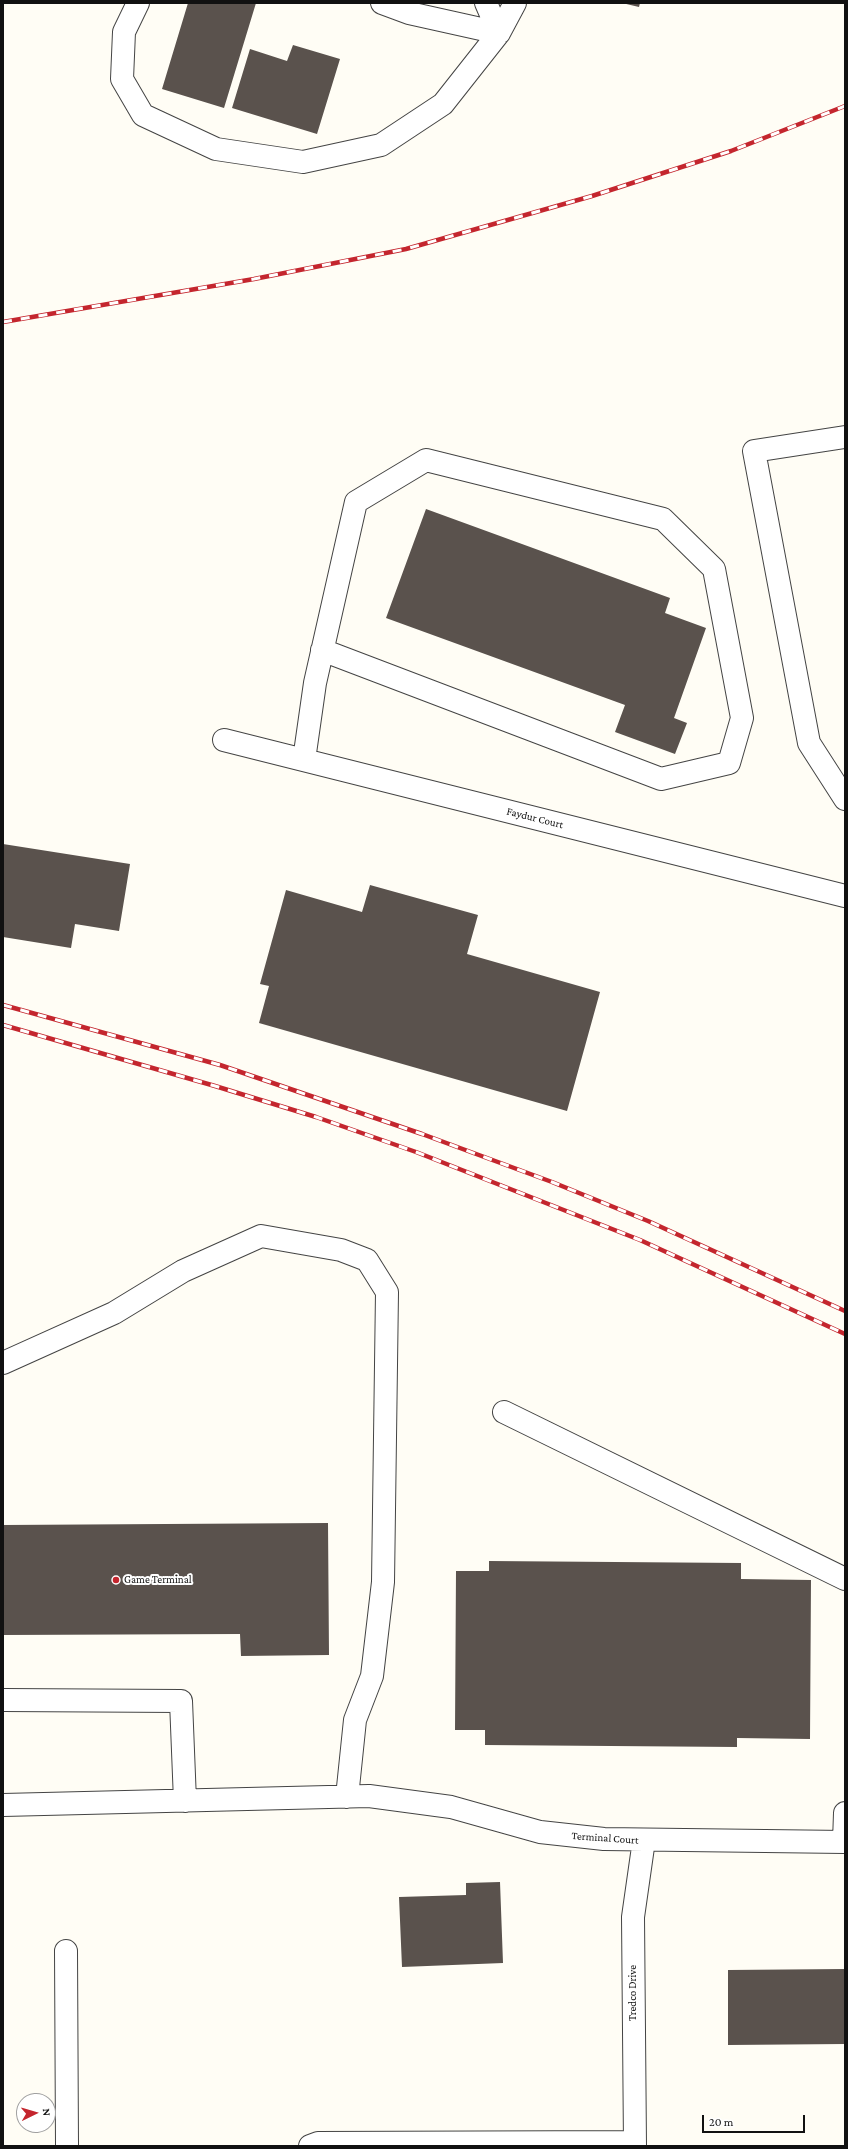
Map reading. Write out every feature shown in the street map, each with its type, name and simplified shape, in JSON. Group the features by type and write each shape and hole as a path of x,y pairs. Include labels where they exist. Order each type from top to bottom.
{"street":[{"path":"138,3 124,32 122,79 143,115 216,149 303,162 381,145 443,104 499,33 515,3"},
{"path":"382,3 409,14 499,33"},
{"path":"486,3 499,33"},
{"path":"845,437 754,451 808,742 845,799"},
{"path":"304,760 315,683 322,650 356,502 426,460 664,519 714,569 742,718 729,763 661,779 322,650"},
{"name":"Faydur Court","path":"224,740 845,896"},
{"path":"3,1363 114,1313 183,1271 261,1236 341,1250 367,1260 386,1292 383,1582 372,1676 355,1720 347,1797"},
{"path":"504,1412 845,1579"},
{"path":"3,1700 181,1701 185,1801"},
{"name":"Terminal Court","path":"3,1805 368,1796 451,1807 540,1832 604,1839 845,1842"},
{"path":"845,1813 845,1842"},
{"name":"Tredco Drive","path":"635,2144 633,1917 644,1840"},
{"path":"66,1951 67,2146"},
{"path":"310,2146 318,2143 635,2144"}],"building":[{"path":"188,3 256,3 224,108 162,89"},
{"path":"622,3 640,3 639,7"},
{"path":"293,45 340,59 317,134 232,108 250,49 287,61"},
{"path":"426,509 670,598 665,613 706,628 674,718 687,723 675,754 615,732 625,705 386,618"},
{"path":"3,844 130,864 119,931 75,924 71,948 3,937"},
{"path":"370,885 478,915 467,954 600,992 567,1111 259,1023 269,986 260,984 286,890 362,912"},
{"path":"328,1523 329,1655 241,1656 240,1634 3,1635 3,1525"},
{"path":"489,1561 741,1563 741,1579 811,1580 810,1739 737,1738 737,1747 485,1745 485,1730 455,1730 456,1571 489,1571"},
{"path":"500,1882 503,1963 402,1967 399,1897 466,1895 466,1883"},
{"path":"845,1969 845,2044 728,2045 728,1970"}],"railway":[{"path":"3,322 254,279 406,249 592,196 731,151 845,106"},
{"path":"3,1005 220,1065 422,1134 552,1182 648,1221 845,1311"},
{"path":"3,1025 215,1086 316,1117 416,1152 640,1240 845,1334"}],"place":[{"name":"Game Terminal","path":"116,1580"}]}
